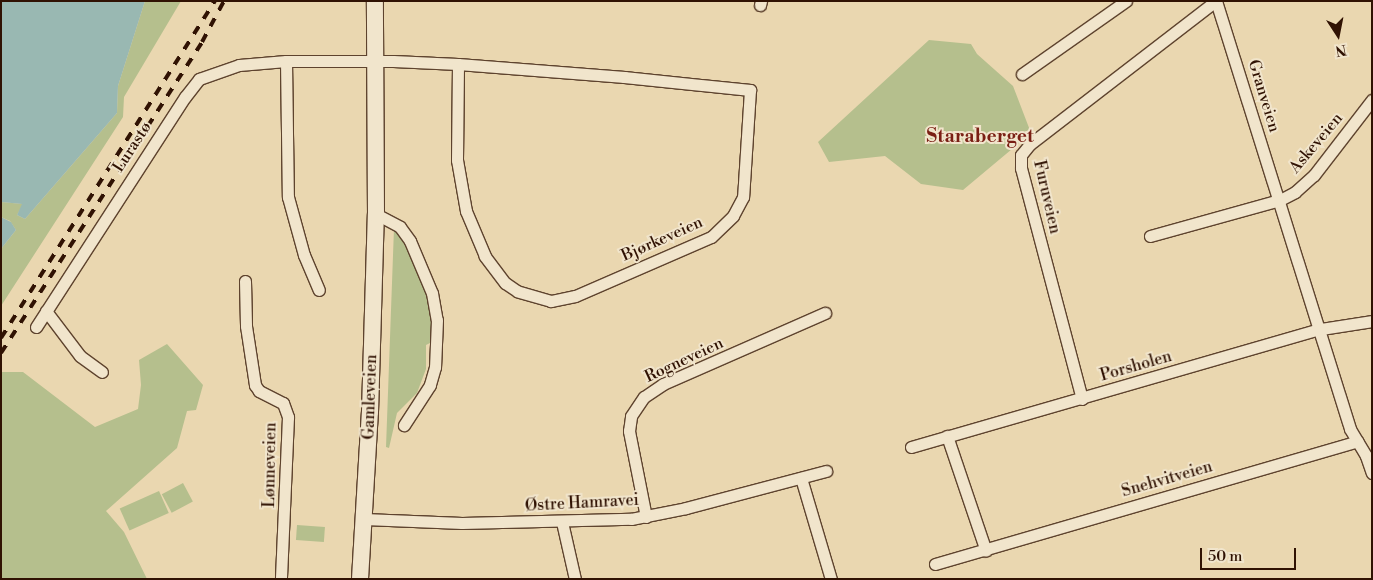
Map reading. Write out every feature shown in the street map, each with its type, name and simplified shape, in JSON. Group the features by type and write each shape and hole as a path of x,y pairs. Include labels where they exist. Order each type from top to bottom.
{"main road":[{"name":"Gamleveien","path":"375,1 378,60"},
{"name":"Gamleveien","path":"360,579 376,214 378,60 381,1"}],"street":[{"path":"1022,74 1126,1"},
{"name":"Granveien","path":"1216,1 1321,329"},
{"name":"Furuveien","path":"1082,399 1021,168 1021,155 1030,144 1216,1"},
{"name":"Lurastø","path":"36,328 170,118 199,79 239,65 286,61 378,60"},
{"name":"Bjørkeveien","path":"378,60 458,64 750,90 743,197 733,216 711,237 575,296 551,301 517,291 505,283 485,256 466,211 457,160 458,64"},
{"path":"286,61 288,197 304,255 319,290"},
{"name":"Askeveien","path":"1280,200 1314,175 1372,100"},
{"path":"1150,236 1280,200"},
{"path":"376,214 400,227 410,241 432,293 437,320 435,367 430,385 404,425"},
{"name":"Lønneveien","path":"244,281 252,378 259,391 283,403 288,417 282,579"},
{"path":"46,311 80,356 102,372"},
{"name":"Rogneveien","path":"646,517 629,431 631,416 644,397 663,384 825,313"},
{"name":"Porsholen","path":"911,447 1321,329 1372,321"},
{"path":"1321,329 1350,429 1372,473"},
{"path":"948,436 986,551"},
{"name":"Snehvitveien","path":"935,564 986,551 1357,441"},
{"name":"Østre Hamravei","path":"364,519 462,524 562,522 646,517 826,471"},
{"path":"801,478 831,579"},
{"path":"562,522 575,579"}],"green space":[{"path":"145,1 181,1 124,97 123,117 1,306 1,249 16,230 10,221 1,217 1,202 23,204 17,215 25,219 117,113 118,86"},
{"path":"929,40 971,44 977,54 1013,86 1031,133 963,190 921,184 885,156 829,162 818,142"},
{"path":"394,228 409,246 433,311 432,342 426,345 426,369 417,393 397,413 389,448 386,447"},
{"path":"167,344 203,385 196,410 187,411 177,448 106,511 124,532 147,579 1,579 1,372 23,372 95,427 138,409 141,385 139,360"},
{"path":"183,483 193,502 172,513 162,494"},
{"path":"159,491 169,513 129,530 120,508"},
{"path":"297,525 325,527 324,542 296,540"}],"water":[{"path":"1,1 145,1 118,86 117,113 25,219 17,215 22,204 1,202"},
{"path":"1,217 11,222 16,230 1,249"}],"railway":[{"path":"1,338 215,1"},
{"path":"1,353 202,42 224,1"}],"district":[{"name":"Staraberget","path":"980,137"}]}
